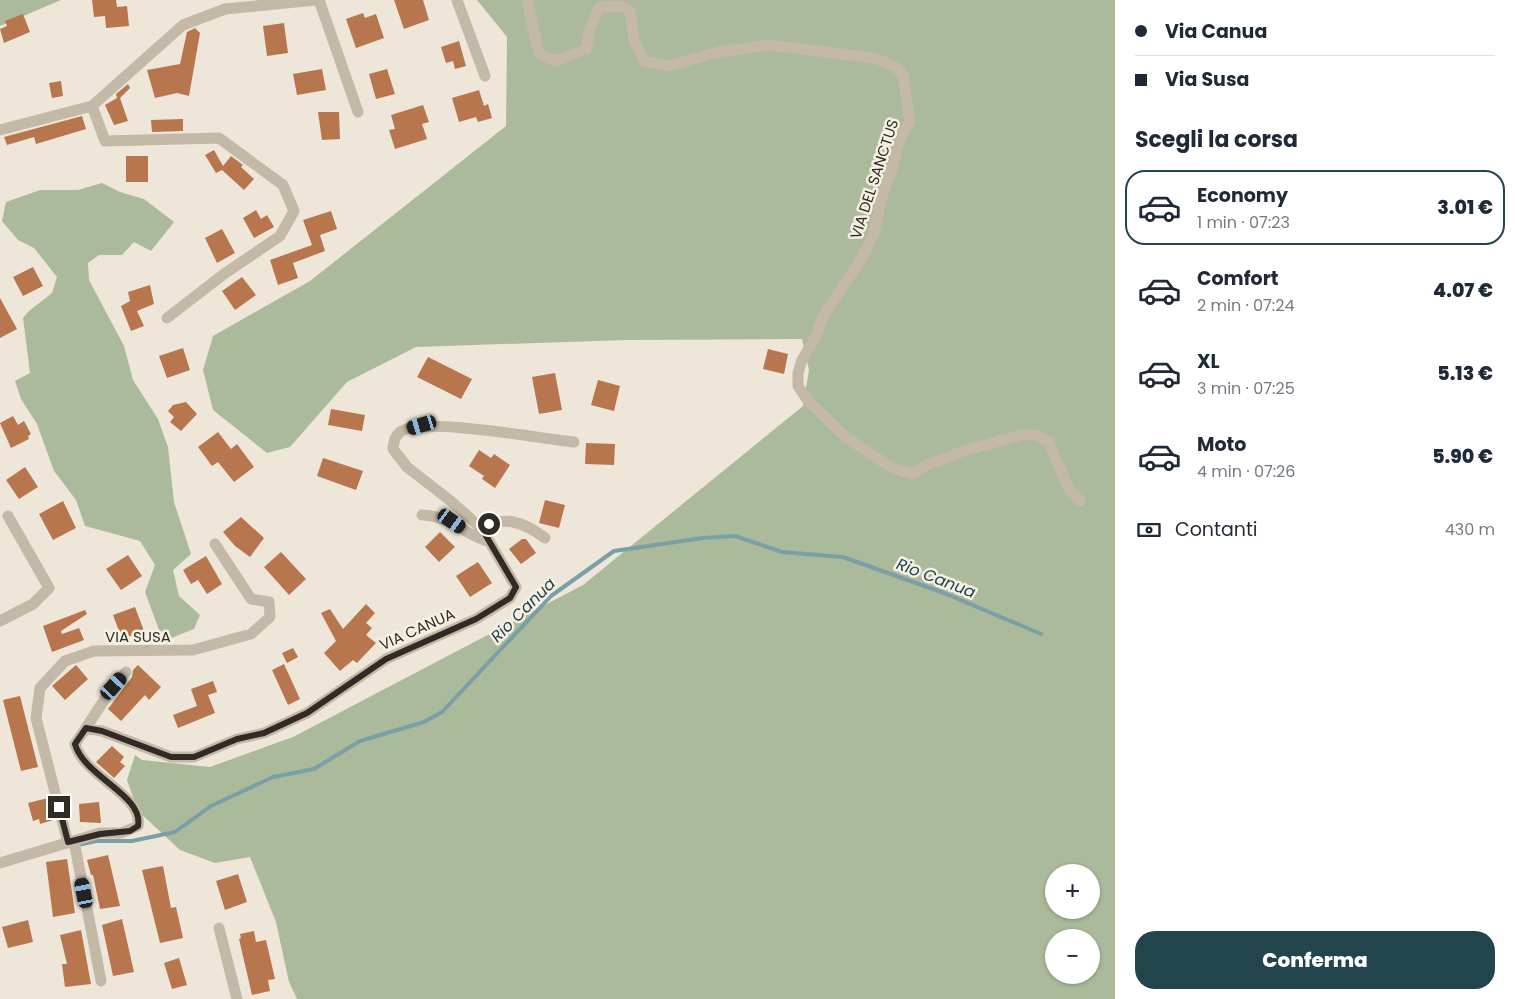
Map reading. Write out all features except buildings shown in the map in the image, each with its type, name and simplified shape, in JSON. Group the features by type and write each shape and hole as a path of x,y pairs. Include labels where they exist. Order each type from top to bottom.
{"street":[{"path":"0,130 92,106 183,25 225,9 318,0 358,112"},
{"path":"457,0 485,76"},
{"name":"VIA DEL SANCTUS","path":"527,0 539,54 556,61 586,49 590,28 600,6 622,6 630,11 634,40 644,61 669,66 718,52 770,45 875,58 896,67 904,75 907,86 908,127 901,136 896,150 893,166 881,200 874,233 862,258 822,316 816,336 802,360 798,373 798,386 808,401 847,438 892,468 913,474 925,466 963,451 1024,434 1038,436 1049,442 1069,490 1080,501"},
{"path":"92,106 105,141 220,138 283,185 294,211 280,236 224,274 168,318"},
{"name":"VIA CANUA","path":"86,728 102,731 149,750 182,758 194,757 237,739 264,733 307,713 386,659 476,619 510,598 516,587 482,529 452,502 407,467 393,449 394,439 401,432 422,425 475,429 574,442"},
{"path":"422,515 438,516 452,521 479,539 490,542"},
{"path":"0,621 33,604 49,588 8,516"},
{"path":"482,529 498,521 508,520 525,526 546,538"},
{"name":"VIA SUSA","path":"71,842 36,718 40,688 65,661 94,651 192,650 251,634 270,617 269,602 251,599 214,544"},
{"path":"0,863 100,834 130,831 138,826 140,819 132,803 87,766 78,755 75,744 110,691 126,672"},
{"path":"71,842 101,981"},
{"path":"219,928 237,999"}],"green space":[{"path":"0,0 61,0 0,26"},
{"path":"477,0 1115,0 1115,999 297,999 289,982 276,922 250,857 215,863 180,850 138,811 127,780 135,755 142,760 210,767 293,737 583,585 803,406 809,370 802,339 626,340 416,347 347,382 290,447 267,453 213,410 203,370 213,336 310,281 506,126 507,37"},
{"path":"102,183 120,192 144,199 174,222 151,251 134,242 122,255 99,255 88,263 89,280 124,346 133,380 158,419 168,447 174,502 191,554 173,570 179,596 200,615 194,629 171,638 159,630 145,592 155,565 140,541 85,526 76,500 54,471 37,424 21,399 15,381 30,373 23,318 52,293 57,277 34,248 18,240 2,221 6,202 40,190 78,190"}],"waterway":[{"name":"Rio Canua","path":"78,845 96,841 132,841 175,832 211,806 273,777 314,769 360,741 424,722 442,712 551,596 614,551 703,538 735,536 782,552 843,557 944,593 1041,634"}],"route":[{"path":"59,807 68,842 100,834 130,831 138,826 140,819 132,803 87,766 78,755 75,744 80,734 86,728 102,731 171,757 194,757 237,739 264,733 307,713 330,699 368,669 386,659 476,619 510,598 516,587 482,529 489,524"}]}
